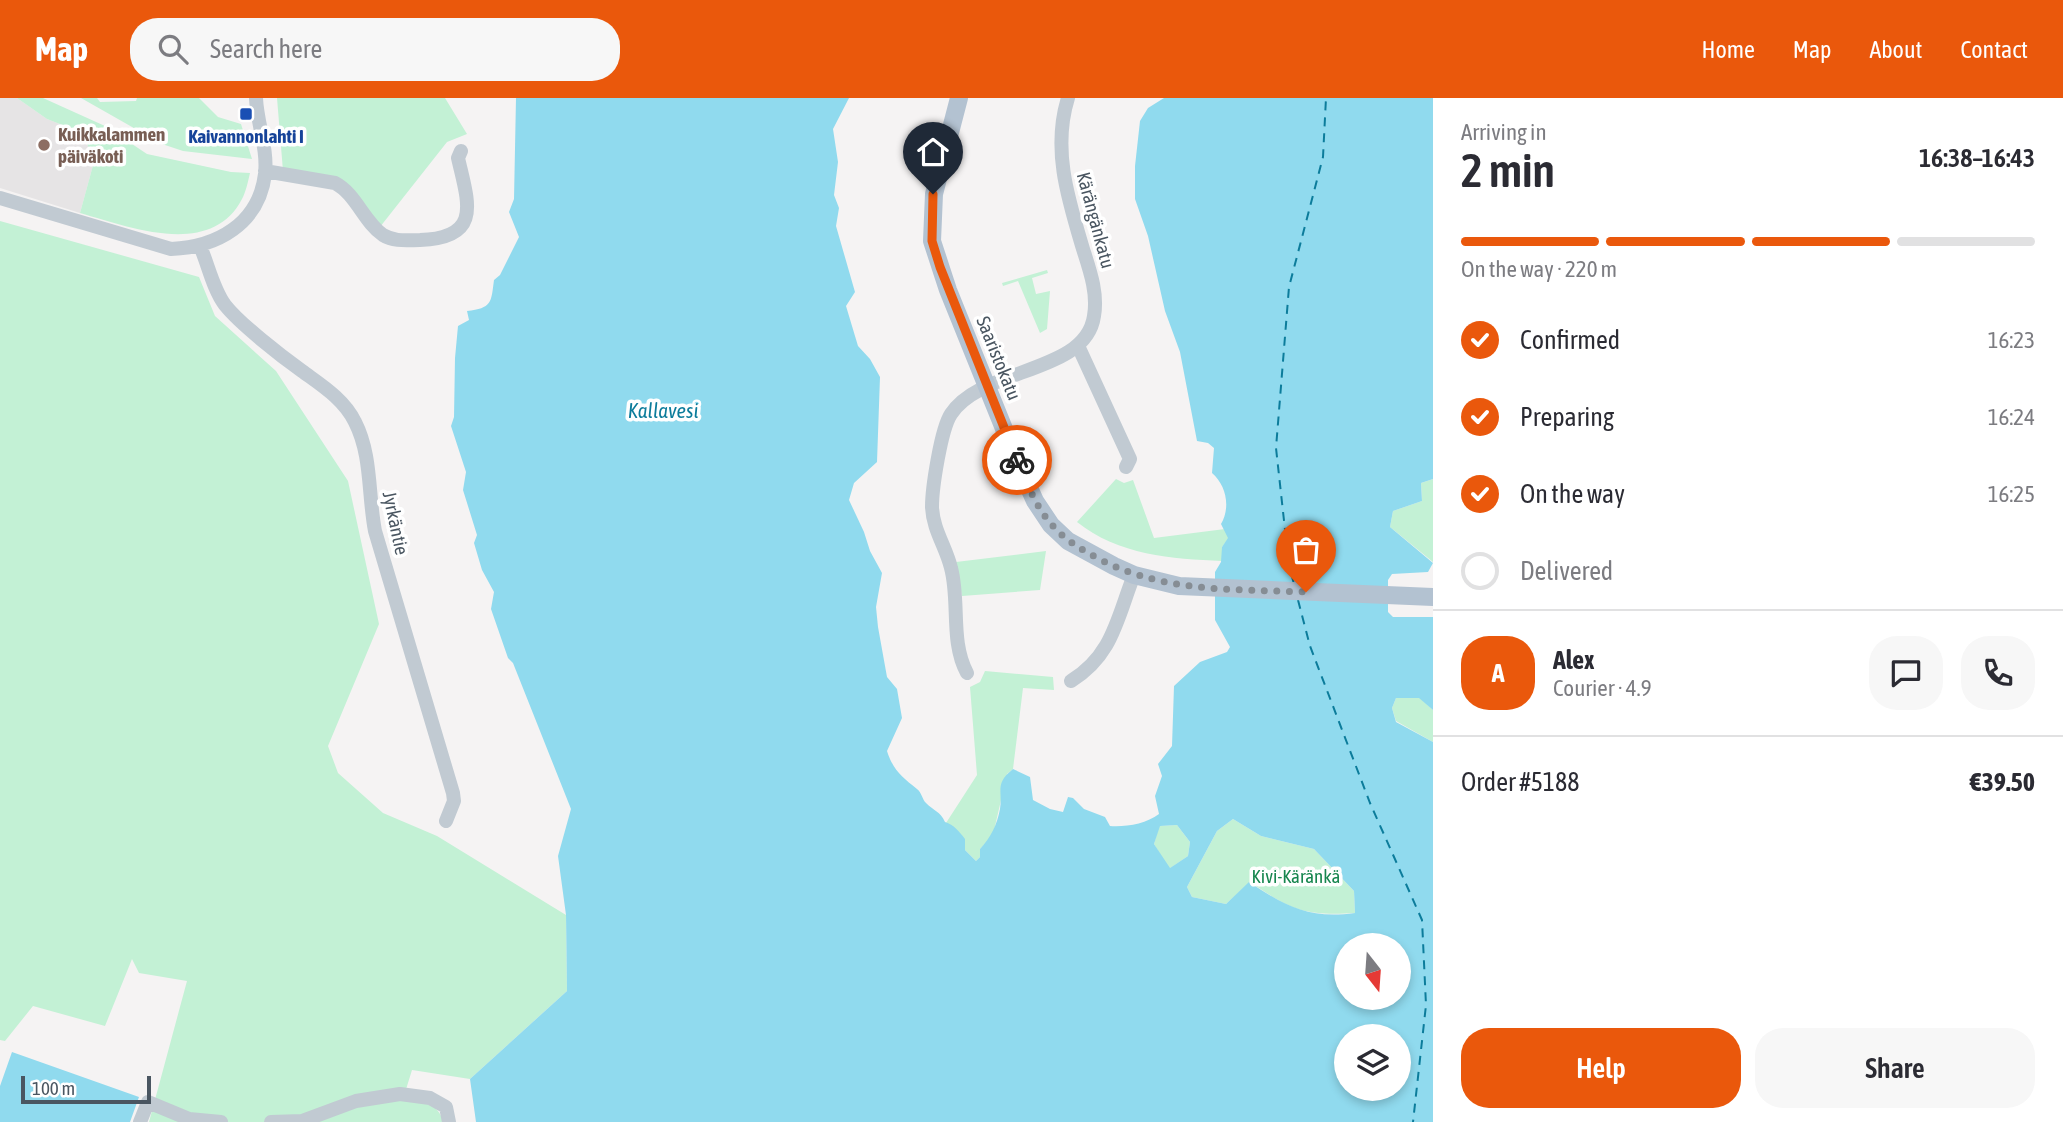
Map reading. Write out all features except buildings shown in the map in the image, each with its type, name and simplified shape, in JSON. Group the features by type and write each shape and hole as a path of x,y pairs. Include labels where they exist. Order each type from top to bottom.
{"main road":[{"name":"Saaristokatu","path":"959,98 933,194 932,241 948,290 1031,491 1051,525 1082,550 1134,575 1179,586 1433,597"}],"street":[{"path":"0,198 172,249 212,243 238,225 252,210 260,191 265,171 256,98"},
{"name":"Kärängänkatu","path":"1068,98 1062,119 1060,145 1063,173 1096,295 1094,318 1079,348"},
{"path":"265,171 335,183 345,190 373,227 388,239 429,240 448,236 466,222 469,207 458,159 461,151"},
{"name":"Jyrkäntie","path":"200,246 223,303 270,345 331,391 355,421 369,470 369,496 375,531 453,793 451,810 446,821"},
{"path":"967,673 961,663 951,567 935,528 932,507 944,430 950,415 961,403 988,386 1079,348 1130,459 1126,467"},
{"path":"1071,681 1088,670 1106,650 1134,575"},
{"path":"271,1122 312,1118 356,1101 400,1094 430,1098 446,1107 449,1122"},
{"path":"140,1122 148,1102 189,1119 221,1122"}],"shaded area":[{"name":"Kuikkalammen päiväkoti","path":"0,98 17,98 47,119 80,132 95,158 80,213 0,188"}],"green space":[{"path":"17,98 43,98 105,126 147,154 231,172 250,173 243,196 228,217 210,228 190,233 145,231 80,213 95,158 80,132 47,119"},
{"path":"81,98 97,98 100,102 136,101 137,98 199,98 218,117 241,124 252,159 183,151 162,144"},
{"path":"277,98 445,98 467,134 447,142 380,227 346,184 283,171"},
{"path":"0,221 199,277 215,316 276,371 348,481 379,624 328,746 338,773 383,813 437,836 566,915 567,991 470,1079 412,1070 403,1099 423,1102 433,1107 438,1110 443,1122 149,1122 187,981 139,973 132,959 105,1026 33,1006 5,1041 0,1040"},
{"path":"1047,270 1048,273 1032,278 1036,294 1050,291 1047,329 1040,333 1018,281 1003,286 1002,283"},
{"path":"1116,479 1124,483 1133,480 1154,538 1225,529 1229,538 1222,547 1222,561 1146,553 1110,542 1077,522"},
{"path":"1433,479 1433,562 1390,527 1393,511 1422,501 1421,483"},
{"path":"1046,551 1040,590 962,596 956,562"},
{"path":"985,671 1053,677 1054,690 1023,688 1013,769 1007,774 993,835 980,849 980,857 976,861 946,823 977,775 970,687 980,682"},
{"path":"1396,698 1420,698 1433,710 1433,742 1396,721 1392,708"},
{"name":"Kivi-Käränkä","path":"1233,819 1261,836 1314,849 1354,891 1355,913 1323,913 1299,909 1250,882 1226,904 1192,897 1187,887 1217,831"},
{"path":"1177,825 1190,842 1188,856 1169,869 1154,844 1159,826"}],"water":[{"name":"Kallavesi","path":"516,98 849,98 833,129 838,162 834,195 839,208 836,226 855,292 846,306 858,346 870,359 880,377 877,462 854,483 849,500 882,573 876,607 878,627 887,677 897,689 902,718 887,751 899,773 919,791 945,822 961,833 965,839 965,850 976,861 997,820 1003,779 1013,769 1030,777 1033,800 1050,809 1063,812 1068,797 1073,798 1084,809 1105,817 1110,826 1136,824 1159,814 1155,796 1162,776 1158,764 1172,746 1174,686 1200,662 1227,652 1230,647 1215,620 1215,572 1221,562 1222,547 1228,538 1221,524 1226,511 1226,497 1221,484 1212,473 1214,448 1208,443 1197,441 1180,352 1165,311 1148,236 1135,199 1135,166 1140,121 1148,108 1164,98 1433,98 1433,479 1421,483 1422,501 1393,511 1390,527 1433,563 1428,572 1392,574 1388,580 1388,612 1393,617 1433,617 1433,710 1419,698 1396,698 1392,708 1396,722 1433,742 1433,1122 476,1122 470,1079 567,991 566,915 558,856 571,809 513,663 508,658 491,609 494,592 482,570 474,543 477,535 463,490 466,472 451,426 454,417 458,326 469,320 467,311 489,303 494,280 500,275 519,237 509,212 514,199","holes":["1233,819 1261,836 1314,849 1354,891 1355,913 1324,914 1299,909 1249,882 1226,904 1192,897 1187,887 1217,831","1177,825 1190,842 1188,856 1170,868 1154,844 1160,826"]},
{"path":"12,1052 139,1097 130,1122 0,1122 0,1086"}],"ferry route":[{"path":"1294,584 1289,566 1276,448 1289,287 1323,157 1326,98"},
{"path":"1298,600 1310,646 1370,803 1422,920 1426,1005 1413,1122"}],"way so far":[{"path":"1017,460 1035,501 1051,525 1068,541 1114,566 1134,575 1179,586 1306,592"}],"place":[{"name":"Kaivannonlahti I","path":"246,114"},
{"name":"Kuikkalammen päiväkoti","path":"44,145"}],"route":[{"path":"933,194 932,241 940,267 1017,460"}]}
